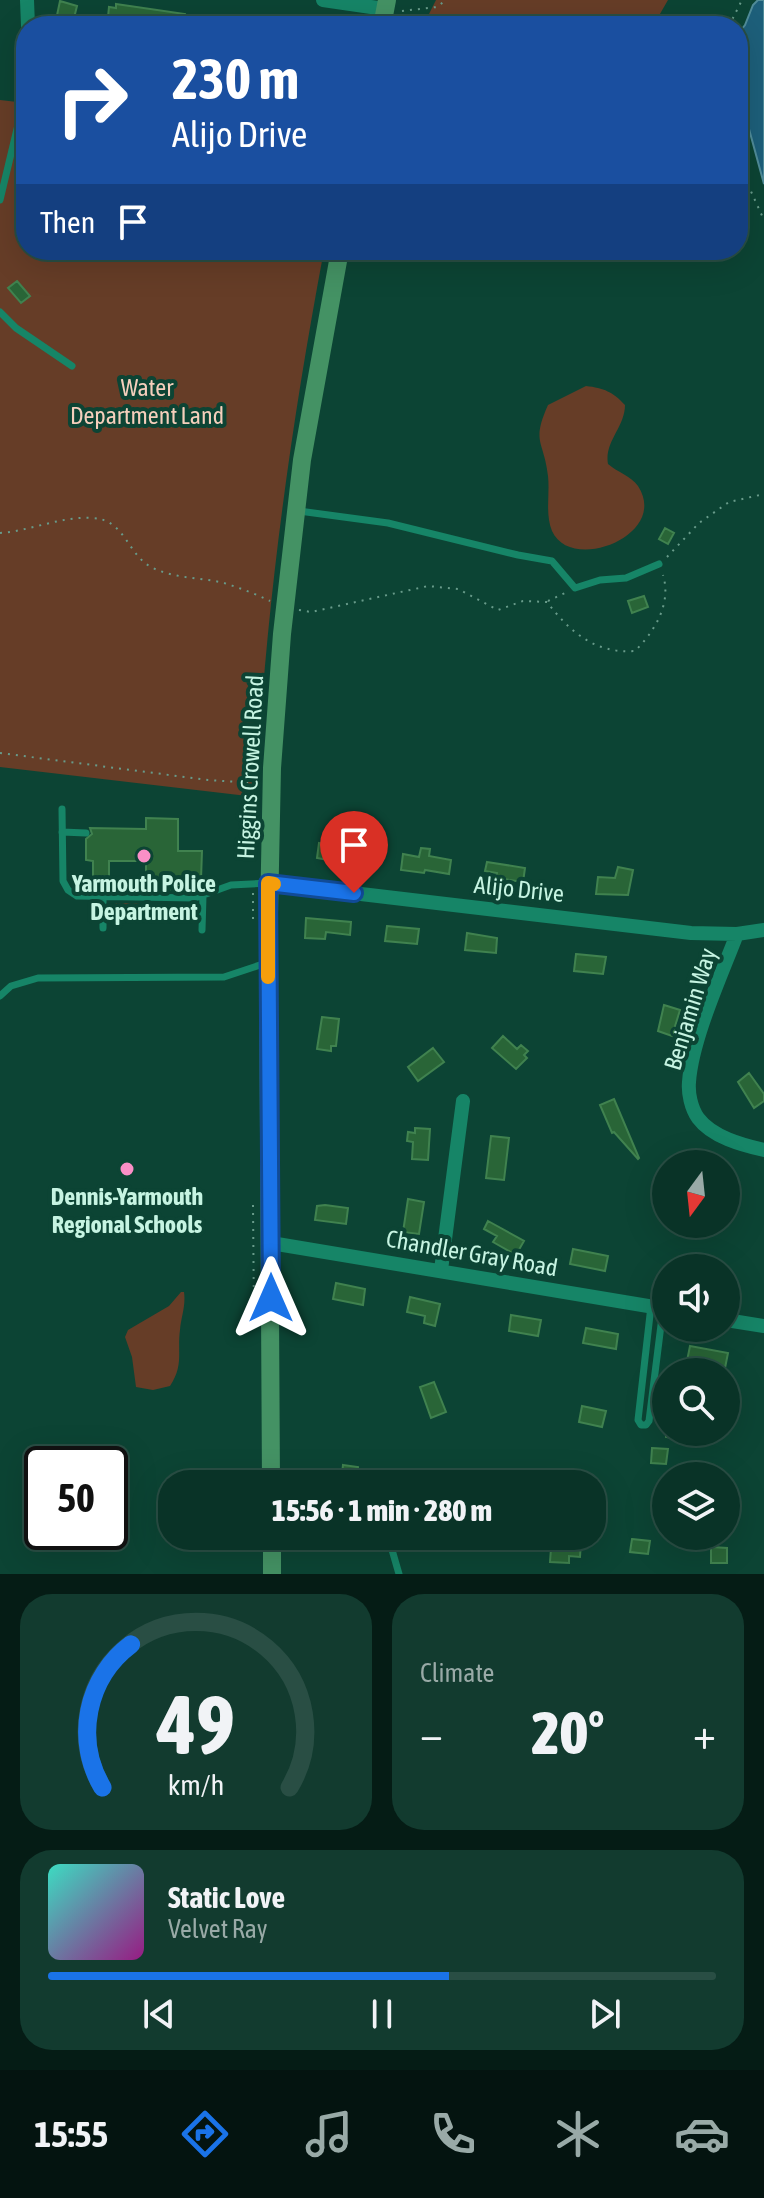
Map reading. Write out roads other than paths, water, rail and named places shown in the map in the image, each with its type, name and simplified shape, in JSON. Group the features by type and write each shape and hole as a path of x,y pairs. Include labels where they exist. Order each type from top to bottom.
{"main road":[{"name":"Higgins Crowell Road","path":"271,1470 268,883 271,787 284,607 304,447 338,260"},
{"path":"270,1572 271,1550"}],"street":[{"path":"323,0 384,12"},
{"name":"Alijo Drive","path":"268,883 691,933 737,934 764,930"},
{"name":"Benjamin Way","path":"737,934 694,1056 688,1084 698,1119 729,1140 764,1150"},
{"path":"441,1270 463,1101"},
{"name":"Chandler Gray Road","path":"271,1243 652,1307"},
{"path":"740,1322 764,1326"}],"lane":[{"path":"0,200 16,133"},
{"path":"0,312 16,328 72,366"},
{"path":"296,510 388,523 552,561 575,588 600,580 626,578 659,564"},
{"path":"62,809 62,876 65,885 77,896 203,896 231,885 268,883"},
{"path":"62,832 86,833"},
{"path":"202,930 203,896"},
{"path":"103,898 103,928"},
{"path":"0,996 11,986 38,978 224,977 268,962"},
{"path":"660,1308 649,1421 641,1425 638,1420 660,1308"},
{"path":"392,1550 399,1574"}],"water":[{"path":"758,0 764,0 764,184 748,125 748,18"}],"place":[{"name":"Yarmouth Police Department","path":"144,856"},
{"name":"Dennis-Yarmouth Regional Schools","path":"127,1169"}],"park label":[{"name":"Water Department Land","path":"147,401"}]}
